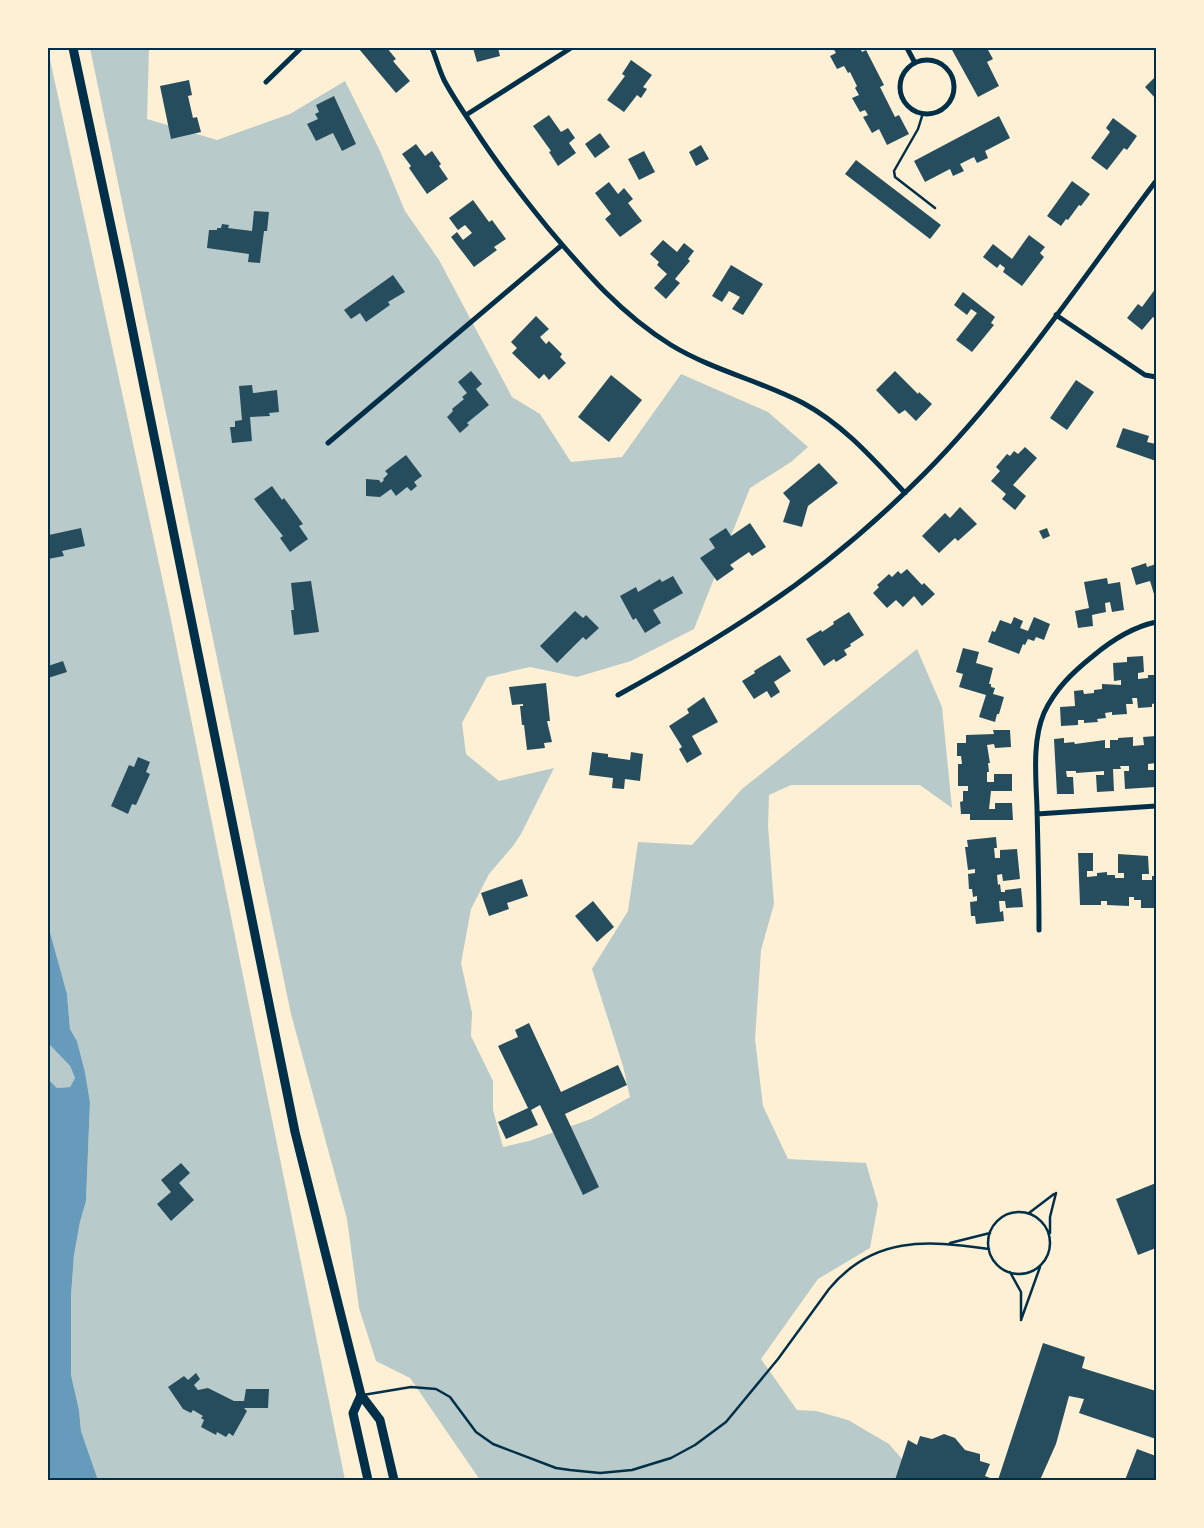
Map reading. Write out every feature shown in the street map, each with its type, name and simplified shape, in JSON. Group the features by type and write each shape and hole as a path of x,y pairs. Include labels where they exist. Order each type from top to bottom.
{"main road":[{"path":"73,48 121,273 295,1132 361,1395 380,1420 394,1480"},
{"path":"361,1395 353,1413 368,1480"}],"street":[{"path":"266,82 301,48"},
{"path":"432,48 444,78 466,115 513,184 562,245 607,295 646,328 673,346 696,358 788,396 824,416 844,431 905,493"},
{"path":"466,115 571,48"},
{"path":"907,48 914,63"},
{"path":"932,60 947,68 952,76 954,93 950,102 944,108 936,112 923,113 911,108 905,102 901,94 900,85 908,68 914,63 932,60"},
{"path":"618,695 715,639 786,592 844,547 905,493 979,413 1016,368 1156,181"},
{"path":"328,443 562,245"},
{"path":"1056,315 1145,375 1156,377"},
{"path":"1040,930 1037,814 1038,734 1043,715 1052,697 1074,671 1107,645 1135,629 1156,622"},
{"path":"1037,814 1156,806"}],"lane":[{"path":"923,113 918,129 894,171 895,177 935,208"},
{"path":"1010,1272 1021,1292 1021,1320 1040,1266 1049,1252 1050,1217 1056,1193 1029,1213"},
{"path":"1040,1266 1031,1272 1020,1274 1010,1272 996,1264 989,1249 990,1233 994,1224 1001,1218 1010,1213 1019,1212 1029,1213 1043,1222 1050,1236"},
{"path":"949,1243 990,1233"},
{"path":"361,1395 411,1387 436,1389 444,1392 455,1402 481,1437 494,1444 556,1468 600,1473 650,1466 671,1458 695,1445 726,1422 778,1359 828,1289 855,1263 890,1248 916,1244 949,1243 989,1249"}],"shaded area":[{"path":"90,48 149,48 147,119 217,140 290,114 345,81 380,151 405,211 439,260 512,397 540,414 571,462 622,457 681,374 768,412 808,447 791,462 750,488 694,629 631,661 577,677 530,667 487,677 462,723 466,754 499,781 554,768 521,834 489,874 471,909 461,963 472,1013 471,1036 493,1081 493,1110 503,1147 529,1141 591,1119 630,1097 623,1066 592,969 628,911 638,842 692,845 742,789 917,649 942,707 952,808 920,785 791,785 769,795 768,826 774,904 761,950 755,1039 763,1106 788,1159 866,1163 878,1204 870,1248 818,1279 761,1359 797,1410 816,1411 848,1420 889,1444 920,1480 480,1480 410,1378 376,1361 359,1308 347,1219 291,1014"},
{"path":"48,50 169,610 345,1480 98,1480 81,1431 79,1410 71,1375 71,1296 74,1255 86,1201 90,1102 77,1041 70,1029 67,994 48,925"},
{"path":"48,1043 70,1066 75,1078 70,1087 57,1088 48,1079"}],"water":[{"path":"48,925 67,994 70,1029 77,1041 90,1102 86,1201 74,1255 71,1296 71,1375 79,1410 81,1431 98,1480 48,1480 48,1205 50,1191 48,1187 48,1079 57,1088 70,1087 75,1078 70,1066 48,1043"}],"building":[{"path":"387,48 396,59 393,61 410,81 396,93 359,49"},
{"path":"473,48 498,48 500,56 477,62"},
{"path":"833,48 860,48 862,52 866,50 884,85 880,87 895,117 899,115 909,134 887,145 879,129 872,133 863,117 868,115 865,110 860,112 852,98 859,95 850,72 848,73 844,66 837,69 830,56 836,53"},
{"path":"951,48 987,48 993,59 987,62 999,86 978,97"},
{"path":"631,60 652,75 643,87 647,89 641,98 637,95 624,112 607,100 625,76 622,74"},
{"path":"1156,76 1156,99 1145,87"},
{"path":"189,80 192,95 188,96 193,118 197,117 201,132 171,139 160,86"},
{"path":"334,96 356,144 342,151 333,133 316,141 307,124 318,119 315,114 319,112 316,105"},
{"path":"549,115 561,132 568,128 575,138 569,143 576,153 558,166 549,152 551,151 533,126"},
{"path":"999,116 1010,138 985,151 988,158 977,163 974,157 960,164 964,171 953,176 950,169 925,182 914,161"},
{"path":"1113,118 1137,136 1127,150 1124,148 1107,170 1091,158 1110,132 1106,128"},
{"path":"600,133 610,147 595,158 585,144"},
{"path":"416,144 425,156 432,151 448,179 427,194 402,154"},
{"path":"701,145 709,159 696,166 689,152"},
{"path":"644,151 655,172 639,180 628,159"},
{"path":"856,160 941,225 930,239 845,174"},
{"path":"1072,181 1090,194 1061,226 1047,216"},
{"path":"609,182 618,194 624,188 633,199 628,203 642,221 620,237 605,219 611,214 595,193"},
{"path":"473,200 489,222 492,220 506,239 494,247 497,250 474,267 451,237 457,232 463,240 472,233 465,225 458,230 449,218"},
{"path":"254,211 269,212 267,231 264,231 260,263 248,262 249,254 207,248 209,230 217,230 217,228 221,228 222,224 229,225 228,228 252,231"},
{"path":"1029,235 1045,247 1040,253 1044,257 1022,286 1003,272 1005,268 1000,264 997,268 983,257 993,244 1012,259"},
{"path":"663,240 677,252 684,243 694,251 688,259 690,261 675,279 680,283 666,299 654,288 667,274 657,265 659,262 650,254"},
{"path":"731,265 763,284 743,315 732,309 740,297 729,291 722,302 712,296"},
{"path":"393,275 405,292 388,302 390,305 366,322 360,313 351,319 344,310"},
{"path":"1156,288 1156,320 1153,317 1142,330 1127,318 1138,304 1142,307"},
{"path":"963,292 995,317 991,323 994,325 972,352 956,340 977,313 971,309 967,315 954,305"},
{"path":"536,316 549,329 540,337 546,344 549,341 562,354 560,357 566,363 549,380 544,374 539,379 512,353 517,348 511,342"},
{"path":"471,371 482,384 476,389 489,405 467,423 469,425 460,433 447,417 453,411 452,409 464,399 462,397 467,393 458,382"},
{"path":"895,371 918,394 919,392 932,404 916,421 905,410 899,414 876,390"},
{"path":"611,375 642,400 609,442 578,417"},
{"path":"1076,380 1094,392 1067,430 1050,418"},
{"path":"252,385 253,393 277,390 279,412 269,413 270,416 250,417 252,441 232,443 230,427 235,427 235,421 242,420 239,386"},
{"path":"1123,428 1149,436 1147,442 1156,444 1156,461 1116,447"},
{"path":"1025,447 1037,458 1013,485 1026,496 1015,510 1002,499 1006,494 991,481 1000,471 996,467 1007,454 1010,456 1014,451 1018,454"},
{"path":"406,455 422,476 414,482 417,486 411,491 407,487 396,496 391,489 380,497 366,496 366,479 379,480 381,483 388,474 385,471"},
{"path":"819,463 838,483 808,506 802,527 783,522 790,501 783,493"},
{"path":"272,486 282,500 284,498 303,524 299,526 308,539 290,552 280,538 283,536 254,499"},
{"path":"960,507 977,524 958,541 955,538 939,553 922,536 945,513 950,518"},
{"path":"750,523 766,547 752,556 749,552 730,565 734,569 717,581 700,558 715,548 709,539 726,528 731,536"},
{"path":"81,528 85,546 62,551 64,556 48,559 49,535"},
{"path":"1047,528 1050,536 1043,539 1039,531"},
{"path":"1146,563 1147,567 1156,564 1156,593 1154,594 1150,581 1136,585 1131,568"},
{"path":"907,569 922,585 924,583 935,594 922,606 914,596 903,607 896,600 887,608 873,593 879,587 877,585 889,574 892,577 898,571 901,574"},
{"path":"673,576 683,593 653,610 661,623 645,633 636,618 633,620 620,596 636,587 638,592 660,579 662,582"},
{"path":"1107,578 1108,584 1120,582 1124,610 1112,612 1110,602 1105,603 1106,612 1092,615 1093,626 1078,628 1075,611 1089,608 1084,582"},
{"path":"311,581 319,632 294,635 291,610 294,610 291,583"},
{"path":"575,611 583,618 586,615 599,628 586,640 583,637 557,663 540,646"},
{"path":"849,612 864,635 844,650 847,655 836,662 834,659 824,666 806,639 821,630 822,632"},
{"path":"1014,617 1023,621 1020,628 1028,631 1034,617 1050,624 1044,640 1036,637 1034,641 1028,639 1025,645 1023,644 1019,654 988,642 992,631 995,632 1000,620 1011,624"},
{"path":"963,648 979,652 976,663 993,668 989,684 995,688 993,694 1004,697 995,722 979,717 986,695 959,687 963,674 956,672"},
{"path":"780,655 791,671 774,682 780,692 771,698 767,691 754,699 742,681"},
{"path":"1143,656 1144,672 1138,673 1138,679 1148,678 1148,675 1156,675 1156,703 1152,704 1152,707 1138,708 1137,698 1132,698 1133,704 1126,704 1127,714 1112,715 1112,712 1105,713 1106,718 1097,719 1098,722 1084,723 1084,720 1078,720 1078,725 1061,726 1060,707 1075,706 1074,691 1083,690 1084,694 1094,693 1094,690 1102,689 1102,684 1121,685 1121,680 1114,681 1113,663 1127,662 1127,657"},
{"path":"63,661 67,672 48,678 48,666"},
{"path":"546,683 550,721 547,721 552,742 544,743 545,748 527,750 520,706 523,706 523,704 512,705 509,687"},
{"path":"704,697 718,722 692,736 702,754 687,763 679,749 682,747 669,726 689,713 687,709"},
{"path":"993,730 1010,730 1011,747 995,748 994,744 987,745 990,763 988,763 987,782 994,782 994,774 1012,774 1012,791 991,791 989,809 995,809 995,803 1012,803 1013,820 970,820 970,814 961,814 960,802 963,801 963,791 968,791 968,786 958,786 958,764 962,764 961,756 957,756 957,743 966,743 966,735 994,734"},
{"path":"1156,736 1156,763 1148,764 1148,770 1154,770 1155,787 1125,789 1124,771 1129,771 1129,766 1120,766 1121,769 1113,769 1114,791 1097,792 1096,775 1104,775 1104,771 1076,773 1076,771 1066,771 1067,777 1073,777 1074,794 1057,794 1054,739 1064,738 1064,743 1074,742 1075,744 1105,740 1105,748 1110,748 1110,740 1133,737 1133,746 1144,745 1143,737"},
{"path":"592,752 608,754 608,757 630,760 631,752 643,754 640,781 625,779 624,789 612,788 613,778 589,775"},
{"path":"138,757 150,762 146,772 150,774 136,805 132,804 128,814 111,806 129,765 134,767"},
{"path":"996,837 997,848 994,848 995,858 1000,858 1000,850 1017,849 1020,879 1003,881 1002,874 997,875 998,885 1000,884 1001,892 1021,888 1023,907 1006,908 1005,901 999,901 1000,912 1003,911 1004,921 976,924 975,916 971,916 970,902 977,901 977,896 973,897 972,889 969,889 968,874 975,873 975,869 968,870 965,847 968,847 967,840"},
{"path":"1078,853 1093,853 1093,871 1087,871 1087,877 1107,872 1107,875 1115,875 1115,878 1124,878 1124,873 1118,873 1118,854 1148,856 1149,874 1142,874 1142,880 1152,880 1152,876 1156,876 1155,908 1141,908 1141,900 1134,900 1134,897 1129,897 1129,906 1107,905 1107,901 1101,901 1101,905 1080,905"},
{"path":"522,879 528,896 507,903 509,909 489,916 481,893"},
{"path":"593,901 614,927 597,942 575,916"},
{"path":"529,1023 561,1092 618,1065 627,1085 565,1114 599,1187 583,1195 540,1105 531,1110 538,1125 506,1139 498,1122 528,1108 498,1046 518,1037 515,1030"},
{"path":"181,1163 190,1173 179,1183 194,1200 171,1221 157,1204 171,1192 161,1180"},
{"path":"1156,1183 1156,1248 1138,1255 1116,1199"},
{"path":"1043,1343 1085,1357 1082,1368 1156,1391 1156,1439 1079,1413 1084,1399 1069,1396 1056,1444 1040,1480 998,1480"},
{"path":"196,1373 200,1379 194,1385 198,1390 208,1388 234,1401 244,1401 246,1389 269,1389 268,1408 244,1408 247,1411 233,1436 229,1433 226,1437 217,1432 216,1435 201,1427 204,1420 201,1418 203,1416 193,1410 191,1413 183,1409 168,1387 184,1376 188,1380"},
{"path":"944,1434 955,1438 965,1450 980,1454 980,1461 990,1464 985,1476 995,1480 895,1480 908,1440 917,1445 920,1436 932,1439"},
{"path":"1137,1449 1156,1456 1156,1480 1125,1480"}]}
